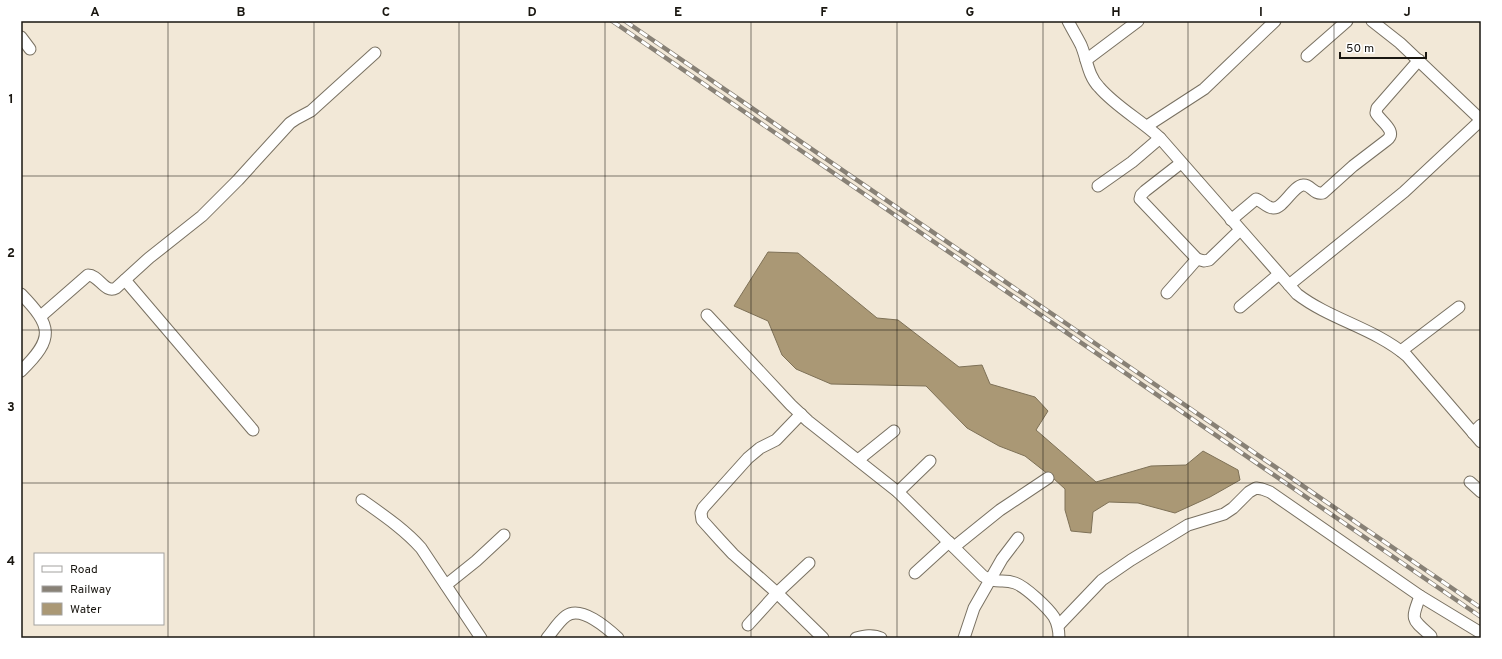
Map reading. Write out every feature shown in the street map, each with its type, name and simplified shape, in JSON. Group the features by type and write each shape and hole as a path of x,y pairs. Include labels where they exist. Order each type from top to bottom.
{"street":[{"path":"1068,21 1081,45 1091,76 1098,87 1160,138 1297,294 1308,303 1381,337 1401,351 1477,429 1481,442"},
{"path":"1086,60 1138,21"},
{"path":"1147,126 1204,89 1275,21"},
{"path":"1307,56 1347,21"},
{"path":"1289,285 1404,192 1481,120 1419,60 1372,21"},
{"path":"21,37 30,49"},
{"path":"41,316 88,275 92,275 111,290 116,288 149,258 202,216 238,180 290,123 311,111 375,53"},
{"path":"1231,220 1256,199 1261,200 1273,208 1278,207 1299,187 1304,185 1308,186 1315,192 1323,193 1353,166 1387,140 1391,134 1390,129 1378,118 1376,113 1377,108 1419,60"},
{"path":"1098,186 1132,162 1160,138"},
{"path":"1181,163 1145,191 1141,195 1140,200 1197,259 1204,262 1240,230"},
{"path":"1167,294 1197,259"},
{"path":"1240,307 1279,274"},
{"path":"125,280 253,430"},
{"path":"21,294 41,316 45,325 46,334 42,346 21,370"},
{"path":"1401,351 1459,308"},
{"path":"707,315 801,414 898,492 952,544 982,576 990,580 1015,583 1022,586 1048,610 1054,618 1058,626 1059,638"},
{"path":"801,414 776,440 760,448 748,458 703,508 701,513 702,520 733,554 777,593 823,638"},
{"path":"858,460 894,431"},
{"path":"898,492 930,460"},
{"path":"915,573 952,544 1048,478"},
{"path":"1470,482 1481,492"},
{"path":"1058,626 1102,580 1115,570 1188,525 1224,514 1233,508 1249,492 1256,488 1262,488 1270,492 1420,596 1481,633"},
{"path":"362,500 412,538 421,548 481,638"},
{"path":"446,585 476,561 504,535"},
{"path":"964,638 974,608 1002,559 1018,538"},
{"path":"748,624 777,593 809,563"},
{"path":"1420,596 1413,615 1414,619 1431,636"},
{"path":"547,638 566,616 574,613 594,620 618,638"},
{"path":"856,638 865,636 876,636 881,638"}],"water":[{"path":"768,252 798,253 877,318 898,320 959,367 982,365 990,384 1035,397 1048,411 1036,430 1096,482 1151,466 1186,465 1203,451 1238,470 1240,480 1210,497 1175,513 1138,503 1109,502 1093,512 1091,533 1071,531 1065,510 1065,489 1025,456 999,446 967,428 926,386 831,384 796,369 782,355 768,321 734,306"}],"railway":[{"path":"612,21 1481,617"},
{"path":"625,21 1481,608"}]}
